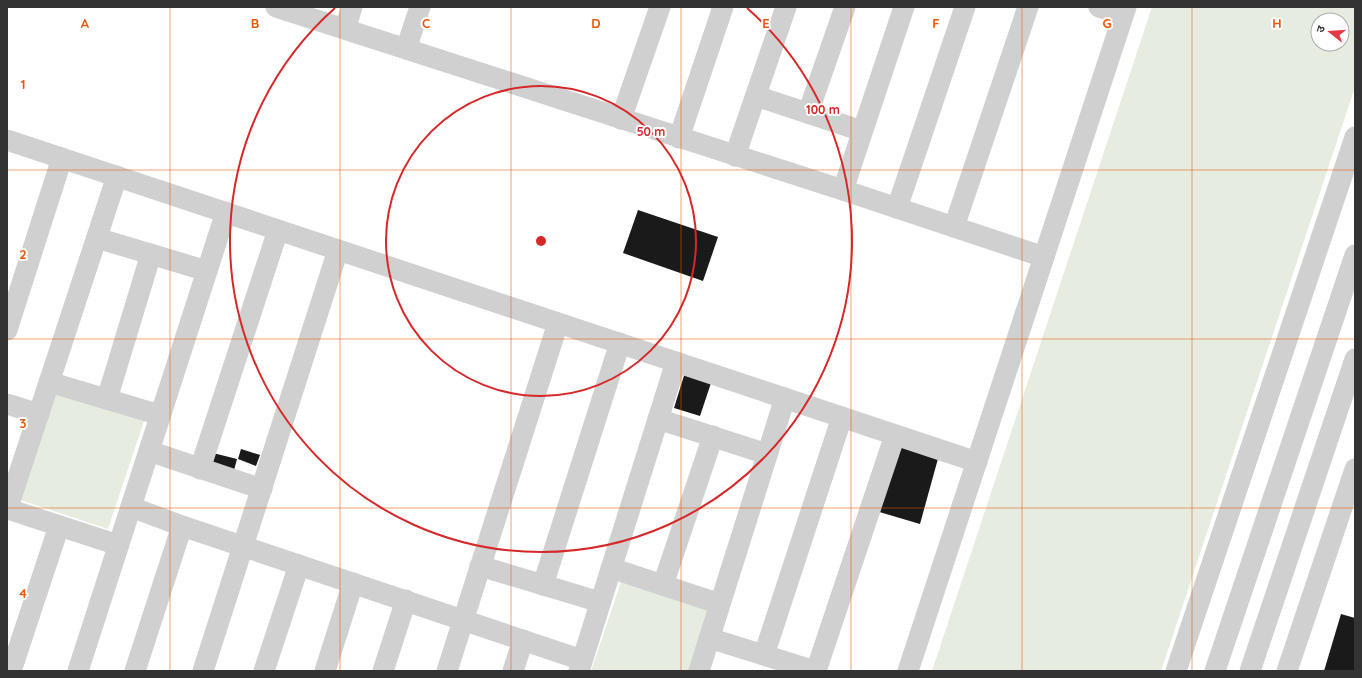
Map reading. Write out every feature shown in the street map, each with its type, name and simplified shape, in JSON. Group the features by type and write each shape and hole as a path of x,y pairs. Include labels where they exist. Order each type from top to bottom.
{"street":[{"path":"345,29 352,7"},
{"path":"406,49 420,7"},
{"path":"621,119 660,7"},
{"path":"678,138 723,7"},
{"path":"735,156 786,7"},
{"path":"808,113 844,7"},
{"path":"843,190 904,7"},
{"path":"897,208 965,7"},
{"path":"954,227 1028,7"},
{"path":"908,671 1124,11 1099,7"},
{"path":"283,8 1044,257"},
{"path":"756,96 862,131"},
{"path":"1176,671 1355,137"},
{"path":"7,140 977,462"},
{"path":"7,330 62,158"},
{"path":"118,176 39,414 14,467 7,509 118,545"},
{"path":"78,671 226,212"},
{"path":"200,469 278,230"},
{"path":"97,238 207,271"},
{"path":"203,671 338,250"},
{"path":"107,399 150,254"},
{"path":"1215,671 1355,254"},
{"path":"447,671 558,323"},
{"path":"543,585 620,343"},
{"path":"1250,671 1355,359"},
{"path":"131,507 182,526 523,640 581,665 676,362"},
{"path":"50,382 160,415"},
{"path":"699,671 785,398"},
{"path":"7,404 39,414"},
{"path":"764,655 842,417"},
{"path":"658,418 767,454"},
{"path":"709,638 815,671 895,435"},
{"path":"663,585 713,436"},
{"path":"149,451 200,469 262,488"},
{"path":"1287,671 1355,469"},
{"path":"7,670 11,671 59,526"},
{"path":"135,671 182,526"},
{"path":"264,671 299,565"},
{"path":"480,566 600,602"},
{"path":"611,568 720,604"},
{"path":"325,671 353,582"},
{"path":"383,671 406,600"},
{"path":"513,671 523,640"}],"shaded area":[{"path":"1152,7 1355,7 1355,87 1161,671 932,671"},
{"path":"54,388 145,418 108,529 17,499"},
{"path":"621,582 711,612 692,671 591,671"}],"building":[{"path":"638,210 718,237 703,281 623,253"},
{"path":"686,369 713,377 700,416 674,408"},
{"path":"895,443 939,455 920,524 876,511"},
{"path":"241,449 260,455 256,466 238,459"},
{"path":"213,453 237,459 233,474 209,467"},
{"path":"1341,614 1355,618 1355,671 1324,671"}]}
